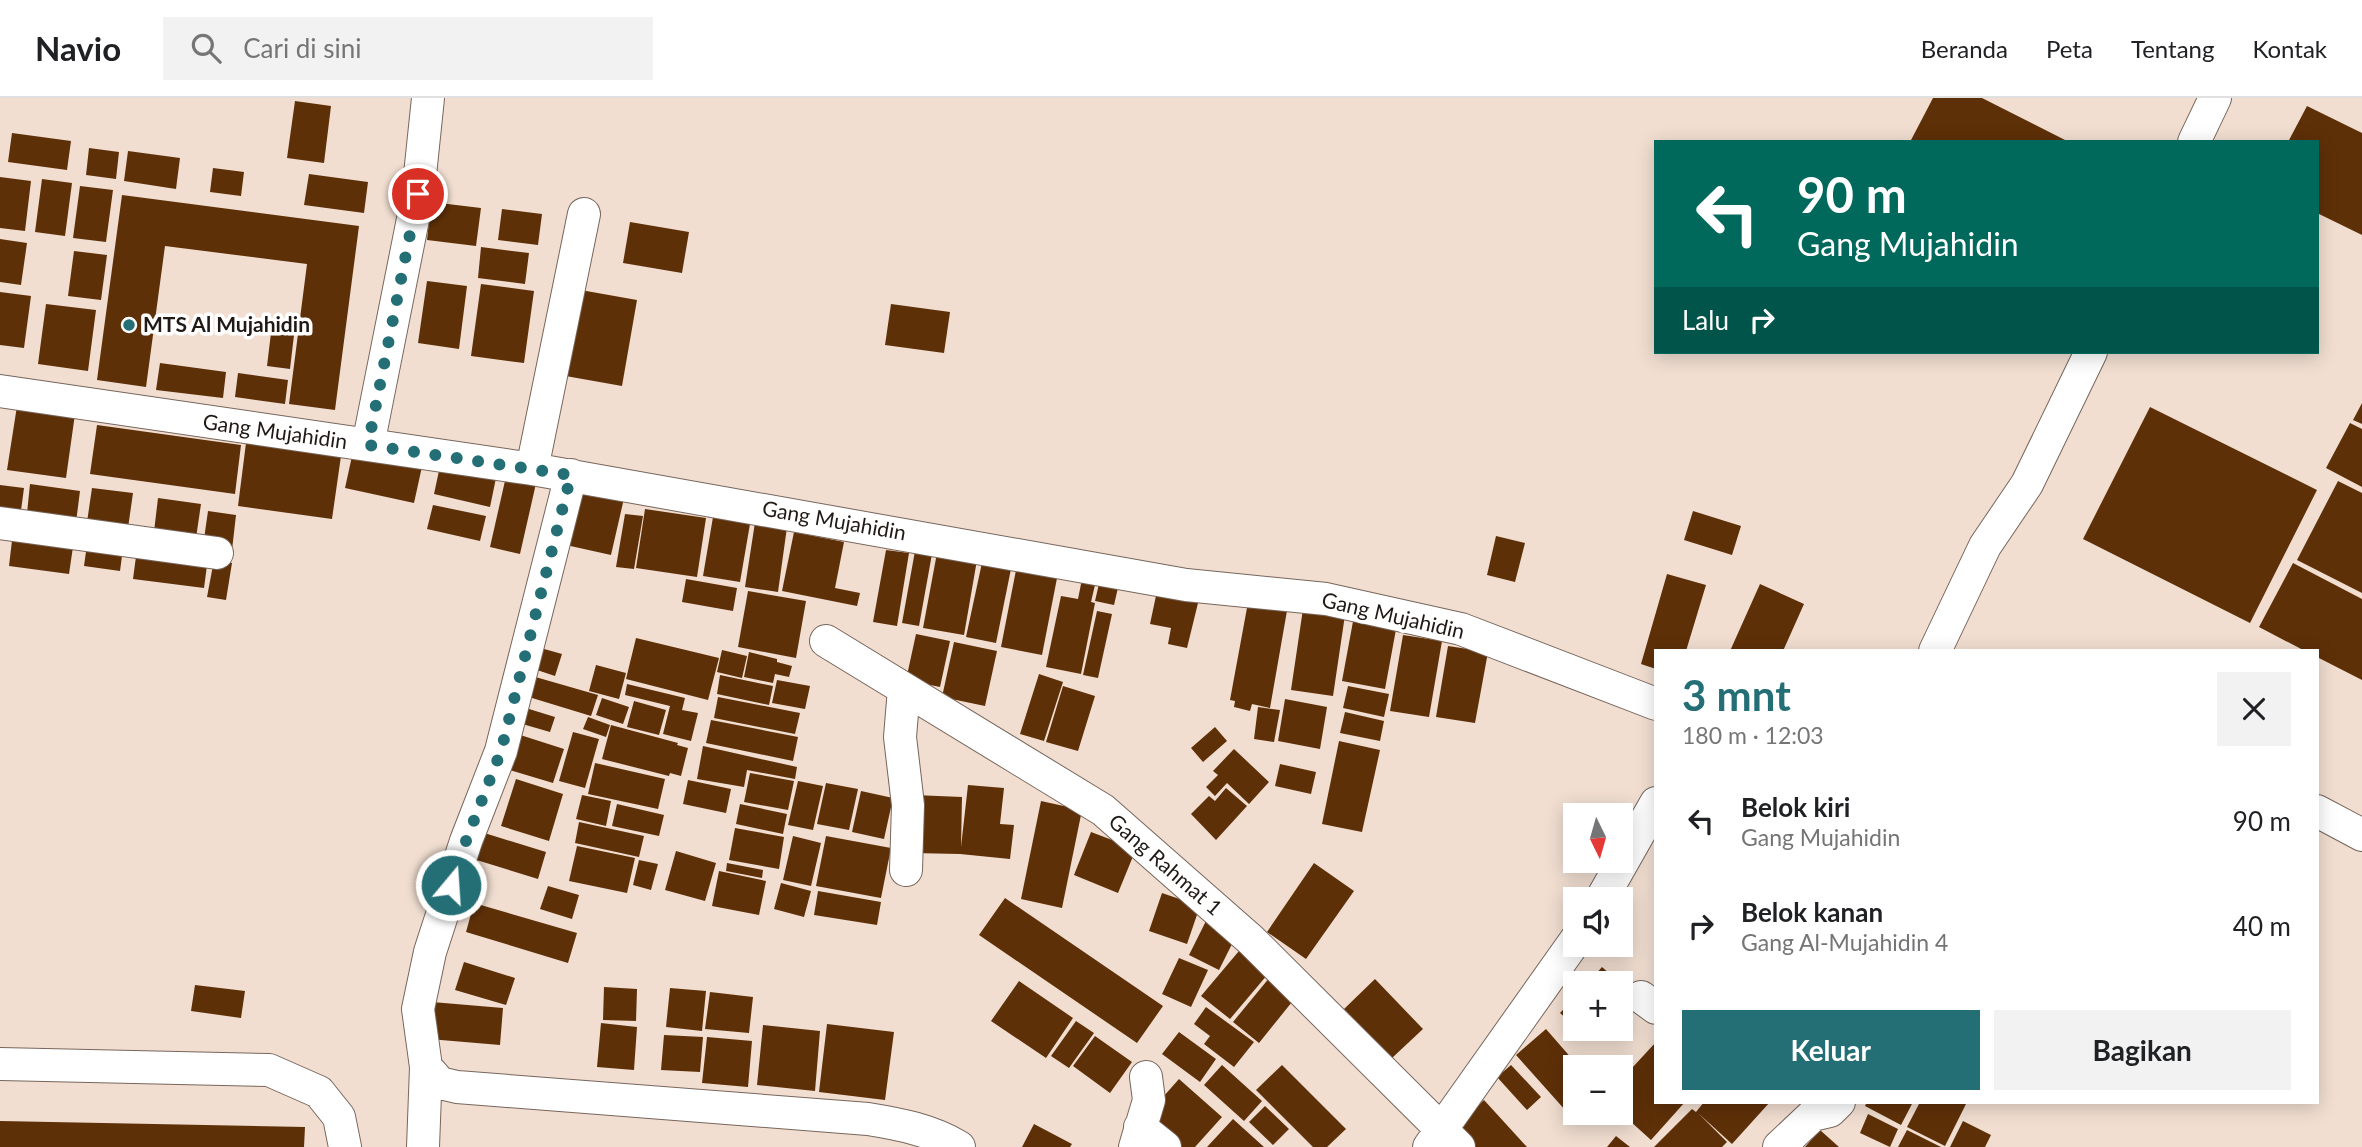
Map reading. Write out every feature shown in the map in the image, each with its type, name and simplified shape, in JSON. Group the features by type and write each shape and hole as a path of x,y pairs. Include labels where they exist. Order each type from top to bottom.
{"street":[{"path":"368,445 418,194 428,98"},
{"path":"2195,140 2215,98"},
{"path":"532,469 584,214"},
{"path":"1935,649 1985,547 2026,484 2090,354"},
{"name":"Gang Mujahidin","path":"0,391 571,475 1186,585 1326,599 1461,629 1654,703"},
{"path":"423,1147 426,1067 418,1009 430,952 466,841 501,751 571,475"},
{"path":"0,523 217,553"},
{"name":"Gang Rahmat 1","path":"826,641 1103,810 1251,940 1443,1141"},
{"path":"904,689 900,737 908,805 906,870"},
{"path":"1608,887 1654,807"},
{"path":"2319,812 2362,835"},
{"path":"1443,1141 1564,957"},
{"path":"0,1064 269,1070 319,1092 339,1117 345,1147"},
{"path":"426,1067 440,1083 457,1087 868,1119 902,1124 948,1140 959,1147"},
{"path":"1146,1077 1149,1100 1137,1137 1165,1147"},
{"path":"1779,1147 1816,1107"}],"building":[{"path":"1933,98 1982,98 2065,140 1911,140"},
{"path":"295,101 331,106 324,163 287,158"},
{"path":"2307,106 2362,133 2362,235 2319,214 2319,140 2289,140"},
{"path":"12,133 71,141 67,170 8,162"},
{"path":"89,148 119,152 116,179 86,175"},
{"path":"128,151 180,158 176,189 124,181"},
{"path":"213,168 244,172 241,196 210,192"},
{"path":"309,174 368,182 364,213 304,205"},
{"path":"0,177 31,181 25,231 0,228"},
{"path":"42,179 72,183 65,236 35,232"},
{"path":"80,186 113,190 106,242 73,238"},
{"name":"MTS Al Mujahidin","path":"122,195 359,226 335,410 289,404 307,264 165,246 146,387 97,380"},
{"path":"431,202 481,208 476,246 427,240"},
{"path":"502,209 542,214 538,245 498,240"},
{"path":"630,222 689,232 682,273 623,263"},
{"path":"0,239 27,243 21,285 0,282"},
{"path":"481,247 529,253 525,284 478,278"},
{"path":"74,251 107,255 101,300 68,296"},
{"path":"427,281 467,286 459,349 418,343"},
{"path":"481,284 534,291 524,363 471,356"},
{"path":"575,289 637,300 622,386 560,375"},
{"path":"0,292 31,296 24,348 0,345"},
{"path":"46,304 96,310 88,371 38,364"},
{"path":"891,304 950,312 944,353 885,345"},
{"path":"271,333 294,335 290,369 267,366"},
{"path":"160,363 226,372 223,398 156,390"},
{"path":"238,373 288,380 285,404 235,397"},
{"path":"2362,403 2362,424 2353,420"},
{"path":"17,406 75,414 66,478 7,470"},
{"path":"2150,407 2317,490 2250,623 2083,539"},
{"path":"2350,423 2362,429 2362,487 2326,468"},
{"path":"97,425 241,445 235,494 90,474"},
{"path":"246,443 341,456 332,519 238,506"},
{"path":"354,447 423,462 414,503 345,488"},
{"path":"440,466 496,478 490,507 434,494"},
{"path":"507,472 537,479 520,554 490,547"},
{"path":"2338,481 2362,493 2362,593 2297,560"},
{"path":"30,484 80,491 75,530 26,523"},
{"path":"579,484 625,494 611,555 566,545"},
{"path":"0,485 24,488 20,518 0,515"},
{"path":"92,488 133,493 127,535 86,529"},
{"path":"158,498 201,504 195,545 153,540"},
{"path":"433,505 486,516 480,541 427,529"},
{"path":"645,509 706,518 697,577 636,568"},
{"path":"208,511 236,515 232,550 203,546"},
{"path":"1693,511 1741,526 1732,555 1684,540"},
{"path":"625,514 643,516 634,569 616,567"},
{"path":"756,516 788,520 778,592 745,587"},
{"path":"713,517 750,524 740,582 703,576"},
{"path":"13,532 74,540 69,574 9,566"},
{"path":"794,532 844,542 835,588 860,593 857,606 782,591"},
{"path":"1496,536 1525,543 1515,582 1487,575"},
{"path":"88,537 124,541 120,571 84,566"},
{"path":"137,549 208,558 204,588 133,579"},
{"path":"886,550 909,553 897,626 873,622"},
{"path":"915,551 932,554 919,626 902,623"},
{"path":"937,553 977,560 964,635 923,628"},
{"path":"983,558 1012,564 996,643 966,637"},
{"path":"214,560 232,563 226,600 207,597"},
{"path":"2293,563 2362,599 2362,680 2319,658 2319,649 2301,649 2259,627"},
{"path":"1017,565 1058,573 1042,655 1001,647"},
{"path":"1084,569 1098,572 1091,602 1095,603 1081,674 1046,667 1061,596 1078,599"},
{"path":"1667,574 1706,585 1687,649 1654,649 1654,668 1641,664"},
{"path":"1101,575 1120,579 1114,605 1095,601"},
{"path":"686,579 737,588 733,611 682,602"},
{"path":"1760,584 1804,604 1784,649 1731,649"},
{"path":"748,591 806,601 796,658 738,647"},
{"path":"1157,591 1199,599 1187,648 1168,644 1171,628 1150,624"},
{"path":"1249,597 1288,605 1270,708 1252,704 1250,711 1234,707 1235,701 1230,700"},
{"path":"1303,609 1345,615 1333,696 1291,690"},
{"path":"1097,611 1112,614 1098,678 1083,675"},
{"path":"1354,616 1397,624 1385,689 1342,681"},
{"path":"916,634 950,641 940,687 906,680"},
{"path":"1403,635 1442,641 1429,717 1390,711"},
{"path":"636,638 719,658 708,700 626,679"},
{"path":"954,642 997,651 985,706 942,697"},
{"path":"1448,646 1488,652 1475,723 1436,717"},
{"path":"537,647 562,654 555,676 531,668"},
{"path":"722,650 747,656 742,678 717,672"},
{"path":"749,652 792,666 789,677 775,674 773,683 744,677"},
{"path":"596,665 626,673 619,699 589,691"},
{"path":"525,674 598,695 591,716 519,694"},
{"path":"1039,674 1063,682 1044,741 1020,734"},
{"path":"720,675 773,686 769,705 717,694"},
{"path":"777,680 810,686 805,709 772,703"},
{"path":"627,684 685,698 682,710 698,713 691,741 663,734 670,706 625,695"},
{"path":"1063,686 1095,696 1078,751 1046,742"},
{"path":"1348,686 1389,694 1384,717 1343,708"},
{"path":"718,697 800,713 795,734 714,718"},
{"path":"602,698 629,707 623,724 596,715"},
{"path":"1285,699 1327,707 1320,749 1278,741"},
{"path":"634,701 666,710 659,735 627,727"},
{"path":"516,705 555,717 550,732 512,721"},
{"path":"1258,707 1280,710 1274,742 1254,739"},
{"path":"1345,712 1384,721 1380,741 1340,733"},
{"path":"588,717 610,725 606,737 583,729"},
{"path":"711,720 798,737 793,761 706,743"},
{"path":"611,725 688,748 681,776 670,773 669,776 602,759"},
{"path":"1215,727 1227,741 1203,762 1191,748"},
{"path":"573,732 599,739 585,788 559,781"},
{"path":"514,733 564,749 553,783 503,768"},
{"path":"1339,741 1380,750 1362,832 1322,824"},
{"path":"703,746 797,767 795,779 747,770 744,787 697,779"},
{"path":"1234,749 1269,782 1249,804 1227,783 1215,796 1206,787 1218,775 1213,771"},
{"path":"595,763 665,779 658,809 588,794"},
{"path":"1280,764 1316,772 1311,794 1275,786"},
{"path":"750,773 794,781 788,810 744,802"},
{"path":"516,779 563,794 549,841 501,826"},
{"path":"688,780 731,789 726,813 683,804"},
{"path":"798,781 823,786 813,830 788,825"},
{"path":"826,783 858,789 849,830 817,824"},
{"path":"968,785 1004,788 1000,824 1014,825 1010,859 912,853 914,795 962,797 961,847"},
{"path":"1226,788 1247,806 1216,840 1191,814 1209,796 1215,801"},
{"path":"861,791 893,798 884,839 852,832"},
{"path":"582,795 611,801 606,826 576,819"},
{"path":"1041,801 1082,810 1062,908 1021,899"},
{"path":"617,804 664,815 659,836 612,826"},
{"path":"740,804 787,814 783,834 736,824"},
{"path":"579,822 644,836 639,857 575,843"},
{"path":"735,828 784,837 779,869 729,860"},
{"path":"478,831 546,852 538,879 470,858"},
{"path":"1091,832 1136,849 1118,893 1074,875"},
{"path":"793,836 821,843 811,886 783,880"},
{"path":"826,836 891,848 881,898 816,886"},
{"path":"577,846 635,858 627,893 569,881"},
{"path":"676,851 716,863 705,901 665,890"},
{"path":"639,860 658,864 651,890 633,885"},
{"path":"727,863 763,870 762,878 726,871"},
{"path":"1314,863 1354,891 1306,959 1267,932"},
{"path":"719,871 766,881 759,915 712,906"},
{"path":"781,883 811,891 804,917 774,909"},
{"path":"548,886 579,895 572,919 540,909"},
{"path":"818,891 881,902 877,925 814,915"},
{"path":"1162,893 1200,906 1187,944 1149,931"},
{"path":"1005,898 1163,1006 1137,1043 979,935"},
{"path":"474,903 577,933 568,963 466,932"},
{"path":"1208,917 1238,932 1219,970 1189,955"},
{"path":"1239,951 1268,974 1230,1019 1201,996"},
{"path":"1179,958 1208,970 1191,1007 1162,994"},
{"path":"464,962 515,978 506,1005 455,990"},
{"path":"1270,977 1296,997 1259,1043 1233,1022"},
{"path":"1375,979 1423,1029 1392,1058 1344,1009"},
{"path":"1019,981 1073,1018 1046,1058 991,1021"},
{"path":"195,985 245,991 241,1018 191,1011"},
{"path":"604,987 637,989 636,1021 603,1020"},
{"path":"670,988 706,991 702,1031 666,1027"},
{"path":"710,992 753,997 749,1033 705,1029"},
{"path":"432,1002 503,1008 500,1045 429,1039"},
{"path":"1206,1007 1254,1042 1234,1067 1204,1044 1210,1036 1194,1024"},
{"path":"1076,1021 1094,1033 1069,1068 1051,1056"},
{"path":"601,1023 637,1027 634,1070 597,1067"},
{"path":"827,1024 894,1032 885,1100 819,1092"},
{"path":"763,1025 820,1031 815,1091 757,1085"},
{"path":"1546,1029 1569,1055 1563,1055 1563,1108 1516,1055"},
{"path":"1179,1032 1216,1059 1200,1082 1162,1054"},
{"path":"664,1035 703,1037 700,1072 661,1070"},
{"path":"1095,1036 1132,1062 1110,1093 1073,1066"},
{"path":"707,1037 752,1041 748,1087 702,1083"},
{"path":"1654,1044 1654,1104 1683,1104 1651,1140 1633,1124 1633,1067"},
{"path":"1222,1065 1262,1101 1244,1121 1204,1085"},
{"path":"1282,1065 1346,1129 1327,1147 1313,1147 1256,1090"},
{"path":"1511,1065 1541,1097 1527,1110 1497,1077"},
{"path":"1179,1079 1222,1117 1195,1147 1182,1147 1147,1115"},
{"path":"1484,1100 1527,1147 1468,1147 1452,1130"},
{"path":"1702,1104 1768,1104 1732,1144 1698,1113 1727,1142 1722,1147 1654,1147 1692,1109 1696,1112"},
{"path":"1866,1104 1912,1104 1901,1125 1865,1106"},
{"path":"1919,1104 1966,1104 1945,1146 1907,1127"},
{"path":"1265,1106 1289,1129 1273,1145 1249,1122"},
{"path":"1868,1114 1898,1129 1890,1147 1860,1133"},
{"path":"1233,1119 1264,1147 1207,1147"},
{"path":"0,1121 305,1127 304,1147 0,1147"},
{"path":"1963,1121 1991,1135 1985,1147 1950,1147"},
{"path":"1034,1124 1072,1144 1070,1147 1022,1147"},
{"path":"1820,1130 1839,1147 1805,1147"},
{"path":"1907,1130 1941,1147 1898,1147"},
{"path":"1616,1136 1630,1147 1607,1147"}],"place":[{"name":"MTS Al Mujahidin","path":"129,325"}],"route":[{"path":"418,194 368,445 571,475 501,751 451,885"}]}
